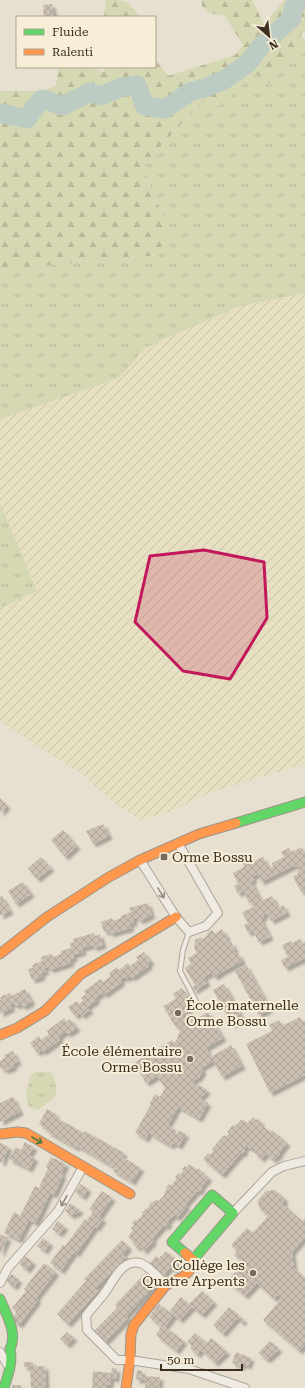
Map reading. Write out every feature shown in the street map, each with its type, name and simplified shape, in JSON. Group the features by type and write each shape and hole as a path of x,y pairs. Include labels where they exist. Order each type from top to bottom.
{"street":[{"path":"0,954 47,917 109,877 150,855 217,828 304,804"},
{"path":"140,860 176,917 189,932 206,926 218,913 178,843"},
{"path":"0,1035 16,1028 45,1011 81,974 176,917"},
{"path":"0,1134 18,1132 26,1133 130,1194"},
{"path":"126,1388 130,1360 131,1334 134,1325 166,1285 189,1271 193,1260 233,1213 272,1172 284,1166 305,1161"},
{"path":"0,1283 8,1268 58,1211 83,1167"},
{"path":"193,1260 172,1242 212,1195 233,1213"},
{"path":"166,1285 146,1266 140,1263 131,1264 119,1272 106,1292 86,1316 87,1330 117,1360 130,1360 189,1369 245,1388"},
{"path":"0,1299 12,1330 12,1357 4,1388"},
{"path":"0,1349 12,1346"},
{"path":"0,1352 10,1369"}],"lane":[{"path":"189,932 183,950 180,971 200,1009"}],"highlighted area":[{"path":"204,550 264,562 267,618 230,679 183,671 135,622 150,556"}],"shaded area":[{"path":"305,293 305,764 212,792 169,812 141,820 118,806 78,771 4,724 0,719 0,608 37,591 0,503 0,419 119,378 145,348 240,306"}],"green space":[{"path":"106,0 119,0 129,4 139,16 104,16"},
{"path":"202,0 252,0 264,24 284,0 305,0 305,30 301,34 290,61 269,84 256,73 247,77 240,88 217,107 202,102 142,166 164,218 168,239 158,255 0,270 0,91 44,91 56,85 59,68 96,68 103,72 106,68 156,68 156,60 168,76 235,55 243,45 225,16 209,13 202,6"},
{"path":"301,34 305,42 305,293 240,306 145,348 119,378 0,419 0,270 158,255 164,218 142,166 202,102 240,88 247,77 256,73 269,84 290,61"},
{"path":"0,503 37,591 0,608"},
{"path":"38,1071 52,1073 57,1089 54,1098 38,1110 28,1106 26,1093 31,1074"}],"building":[{"path":"52,4 54,16 44,16 43,5"},
{"path":"0,798 7,806 0,813"},
{"path":"103,824 109,836 93,844 86,831"},
{"path":"63,830 77,846 65,857 51,840"},
{"path":"302,847 305,853 305,890 301,892 293,876 298,874 297,871 300,870 298,866 296,867 295,865 261,882 258,874 252,877 254,880 251,881 261,901 272,896 278,908 283,905 287,913 271,921 267,913 263,915 264,917 261,919 270,937 259,942 253,931 248,933 244,925 248,923 242,912 254,907 251,902 249,903 243,891 238,894 234,886 238,884 233,873 244,867 242,862 250,858 252,862 263,857 268,868 273,866 272,863 284,857 281,852 289,848 291,852"},
{"path":"41,857 51,868 37,879 28,868"},
{"path":"23,882 31,894 16,904 8,891"},
{"path":"2,896 10,911 0,916 0,897"},
{"path":"148,903 152,915 149,917 139,921 138,917 133,919 134,923 129,924 131,928 110,934 109,931 104,932 101,922 112,918 113,921 121,918 121,916 131,912 129,908"},
{"path":"222,929 227,937 228,943 231,942 235,949 235,954 238,953 242,960 215,977 211,973 204,977 207,983 194,991 192,987 195,985 185,968 191,964 188,958 197,953 194,948 195,940 201,937 202,939 212,930 215,934"},
{"path":"94,933 95,936 100,934 103,945 94,948 93,945 82,948 83,952 73,955 74,958 70,960 71,963 50,970 49,967 44,968 46,972 41,973 42,977 32,980 28,969 33,968 32,965 42,961 41,957 51,954 53,957 61,954 61,951 71,948 70,944 74,942 73,939"},
{"path":"300,939 303,944 305,943 305,958 285,968 281,960 288,957 282,945 291,941 292,943"},
{"path":"144,952 151,961 148,964 149,966 132,978 130,976 126,979 124,977 120,980 122,982 104,995 103,992 95,998 97,1000 87,1007 90,1010 82,1016 80,1013 75,1016 68,1007 77,1001 79,1004 83,1001 81,998 86,994 84,991 101,979 103,982 111,976 109,973 117,967 119,970 128,963 130,966 138,960 136,957"},
{"path":"246,965 270,1009 259,1015 235,971"},
{"path":"224,984 243,1019 232,1025 213,990"},
{"path":"182,988 190,1001 187,1002 190,1006 188,1010 194,1020 208,1012 223,1038 206,1048 211,1057 231,1045 242,1066 222,1077 213,1061 201,1068 203,1071 198,1079 196,1078 193,1083 198,1087 199,1085 207,1090 200,1099 208,1103 199,1119 178,1107 168,1125 173,1128 171,1131 177,1134 179,1131 186,1134 179,1146 173,1143 171,1146 151,1135 152,1134 149,1133 146,1139 135,1133 155,1094 160,1097 165,1088 157,1076 146,1083 134,1063 172,1040 173,1043 177,1040 180,1029 178,1024 175,1026 163,1006 176,999 173,994"},
{"path":"25,989 32,1002 23,1007 21,1004 16,1006 14,1003 10,1005 12,1008 0,1014 0,997 10,993 11,996"},
{"path":"300,1017 303,1022 305,1021 305,1075 270,1093 246,1044 272,1031 269,1025 279,1020 282,1026"},
{"path":"64,1018 66,1022 70,1019 77,1028 68,1034 66,1032 62,1034 59,1037 60,1040 43,1052 41,1050 37,1053 30,1043 39,1036 41,1040 49,1034 47,1031"},
{"path":"13,1051 18,1062 13,1064 14,1067 5,1071 4,1068 0,1069 0,1061 5,1058 4,1055"},
{"path":"13,1097 20,1112 0,1122 0,1103"},
{"path":"47,1109 57,1115 55,1117 84,1133 85,1131 124,1153 122,1157 141,1168 132,1182 113,1171 115,1168 77,1146 76,1148 47,1132 48,1130 39,1124"},
{"path":"253,1117 256,1120 258,1119 261,1122 260,1124 270,1132 272,1130 287,1143 279,1153 280,1154 273,1160 266,1154 261,1159 254,1152 256,1150 252,1147 250,1149 247,1146 244,1149 245,1151 242,1154 241,1153 222,1175 203,1159 208,1153 210,1155 214,1150 212,1149 224,1135 226,1137 229,1133 227,1132 233,1125 235,1126 242,1119 247,1123"},
{"path":"25,1142 34,1147 29,1155 35,1158 29,1169 9,1159 16,1147 21,1150"},
{"path":"0,1143 9,1147 2,1163 0,1162"},
{"path":"51,1157 66,1164 54,1195 50,1193 36,1223 29,1220 19,1240 4,1233 14,1212 20,1216 35,1186 39,1188"},
{"path":"189,1164 197,1170 198,1168 209,1178 201,1187 202,1188 199,1192 197,1191 185,1205 187,1206 177,1218 174,1215 167,1222 169,1223 166,1227 164,1225 152,1239 154,1241 144,1251 139,1246 137,1248 133,1244 134,1242 128,1237 133,1230 131,1228 134,1225 132,1223 136,1219 137,1221 143,1214 142,1212 150,1206 149,1205 152,1201 154,1202 156,1199 159,1201 165,1194 166,1188 169,1184 171,1186 177,1178 175,1177 179,1173 180,1175 185,1166 187,1167"},
{"path":"81,1184 88,1189 83,1197 75,1192"},
{"path":"275,1190 284,1198 284,1205 302,1221 305,1218 305,1237 292,1252 294,1268 305,1278 305,1344 299,1351 263,1320 282,1298 278,1294 274,1299 257,1283 245,1296 227,1281 243,1263 234,1255 237,1251 231,1245 247,1228 253,1233 268,1216 259,1208 258,1200 266,1191"},
{"path":"102,1191 112,1198 99,1217 103,1219 97,1228 95,1227 76,1254 74,1252 61,1271 50,1263 63,1245 65,1246 85,1219 86,1221 93,1212 89,1209"},
{"path":"70,1203 80,1210 77,1214 75,1213 72,1216 65,1211"},
{"path":"58,1221 65,1227 59,1234 52,1229"},
{"path":"0,1234 8,1238 0,1255"},
{"path":"43,1238 50,1243 45,1251 37,1246"},
{"path":"122,1240 129,1247 123,1254 126,1257 95,1289 98,1291 68,1324 57,1314 86,1281 84,1279"},
{"path":"166,1251 180,1263 174,1270 170,1267 164,1275 150,1263 156,1256 159,1258"},
{"path":"25,1256 33,1262 27,1270 19,1264"},
{"path":"44,1263 56,1272 36,1298 38,1300 19,1325 11,1319 17,1312 12,1308 26,1291 24,1289"},
{"path":"145,1273 156,1284 126,1316 128,1318 105,1342 94,1331 117,1308 115,1305"},
{"path":"12,1274 19,1280 14,1287 6,1281"},
{"path":"202,1291 214,1302 202,1315 192,1307 180,1320 174,1315 165,1327 184,1341 176,1351 156,1335 161,1327 149,1317 159,1304 169,1312 181,1297 189,1304"},
{"path":"229,1307 244,1320 242,1323 237,1318 223,1334 213,1325"},
{"path":"67,1332 74,1338 67,1345 60,1339"},
{"path":"195,1333 207,1343 211,1338 227,1352 215,1363 201,1350 197,1355 190,1348 192,1346 187,1342"},
{"path":"270,1341 279,1349 267,1360 258,1353"},
{"path":"236,1352 251,1358 248,1366 243,1364 242,1367 232,1363"},
{"path":"24,1362 33,1362 33,1367 45,1366 46,1388 31,1388 30,1367 24,1367"},
{"path":"112,1368 117,1369 116,1379 111,1378 110,1385 107,1385 107,1388 92,1388 93,1371 111,1373"},
{"path":"137,1370 142,1371 142,1376 160,1377 159,1388 145,1388 145,1380 136,1380"},
{"path":"12,1385 21,1385 21,1388 12,1388"}],"waterway":[{"path":"0,113 27,119 42,99 63,106 90,92 101,96 122,87 137,85 145,106 165,109 190,92 205,88 224,80 248,63 261,46 292,18 293,8 302,0"}],"traffic: fast":[{"path":"236,823 305,802"},
{"path":"185,1253 172,1242 212,1195 233,1213 193,1260"},
{"path":"0,1299 8,1317 13,1337 10,1349 10,1364 4,1388"}],"traffic: slow":[{"path":"0,954 47,917 109,877 140,860 199,834 236,823"},
{"path":"0,1035 17,1028 45,1011 81,974 176,917"},
{"path":"0,1134 18,1132 26,1133 130,1194"},
{"path":"126,1388 130,1360 131,1334 134,1325 166,1285 183,1277 189,1271 193,1260 185,1253"}],"place":[{"name":"Orme Bossu","path":"164,857"},
{"name":"École maternelle Orme Bossu","path":"178,1013"},
{"name":"École élémentaire Orme Bossu","path":"190,1059"},
{"name":"Collège les Quatre Arpents","path":"253,1273"}]}
